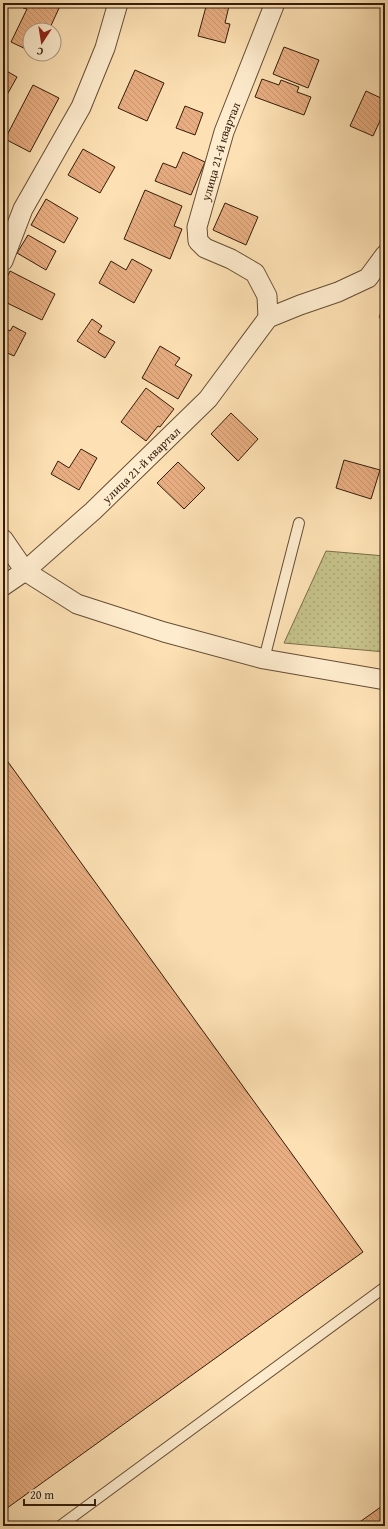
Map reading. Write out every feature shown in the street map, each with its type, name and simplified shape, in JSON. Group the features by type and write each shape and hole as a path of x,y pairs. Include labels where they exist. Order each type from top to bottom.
{"street":[{"path":"3,261 23,209 81,107 105,48 118,3"},
{"name":"улица 21-й квартал","path":"3,586 25,571 93,511 208,399 268,318 267,296 255,273 231,259 205,248 198,241 197,227 224,132 275,3"},
{"path":"268,318 338,292 368,278 385,255"},
{"path":"3,539 25,571 77,604 164,632 264,659 385,680"}],"lane":[{"path":"264,659 299,523"},
{"path":"60,1526 385,1287"}],"shaded area":[{"path":"385,300 385,325 379,317"},
{"path":"326,551 385,556 385,652 284,643"}],"building":[{"path":"25,3 53,3 60,6 53,22 22,22 22,47 11,42 27,9 23,8"},
{"path":"207,3 217,3 229,6 225,23 230,24 225,43 198,36"},
{"path":"284,47 319,60 308,88 273,74"},
{"path":"3,69 17,77 3,102"},
{"path":"135,70 164,83 147,121 118,108"},
{"path":"262,79 279,85 281,80 299,87 297,92 311,97 304,115 255,97"},
{"path":"33,85 59,98 30,152 5,139"},
{"path":"366,91 385,100 385,110 373,136 350,126"},
{"path":"185,106 203,113 195,135 176,128"},
{"path":"83,149 115,167 100,193 68,175"},
{"path":"183,152 205,162 191,195 155,181 163,163 176,168"},
{"path":"145,190 182,206 174,226 182,229 170,259 124,239"},
{"path":"46,199 78,218 64,243 31,225"},
{"path":"225,203 258,217 246,245 213,230"},
{"path":"28,235 56,251 46,270 17,253"},
{"path":"132,259 152,270 134,303 99,283 111,261 126,270"},
{"path":"10,271 55,294 42,320 3,301 3,285"},
{"path":"92,319 102,326 98,332 115,342 105,358 77,341"},
{"path":"13,326 26,333 14,356 3,351 3,327 10,331"},
{"path":"160,346 180,358 175,365 192,375 178,399 142,378"},
{"path":"146,388 174,409 160,427 158,426 146,441 121,422"},
{"path":"231,413 258,439 238,461 211,434"},
{"path":"81,449 97,458 79,490 51,474 58,461 69,468"},
{"path":"344,460 380,470 371,499 336,488"},
{"path":"178,462 205,488 184,509 157,483"},
{"path":"3,755 363,1252 3,1511"},
{"path":"385,1504 385,1526 354,1526"}]}
